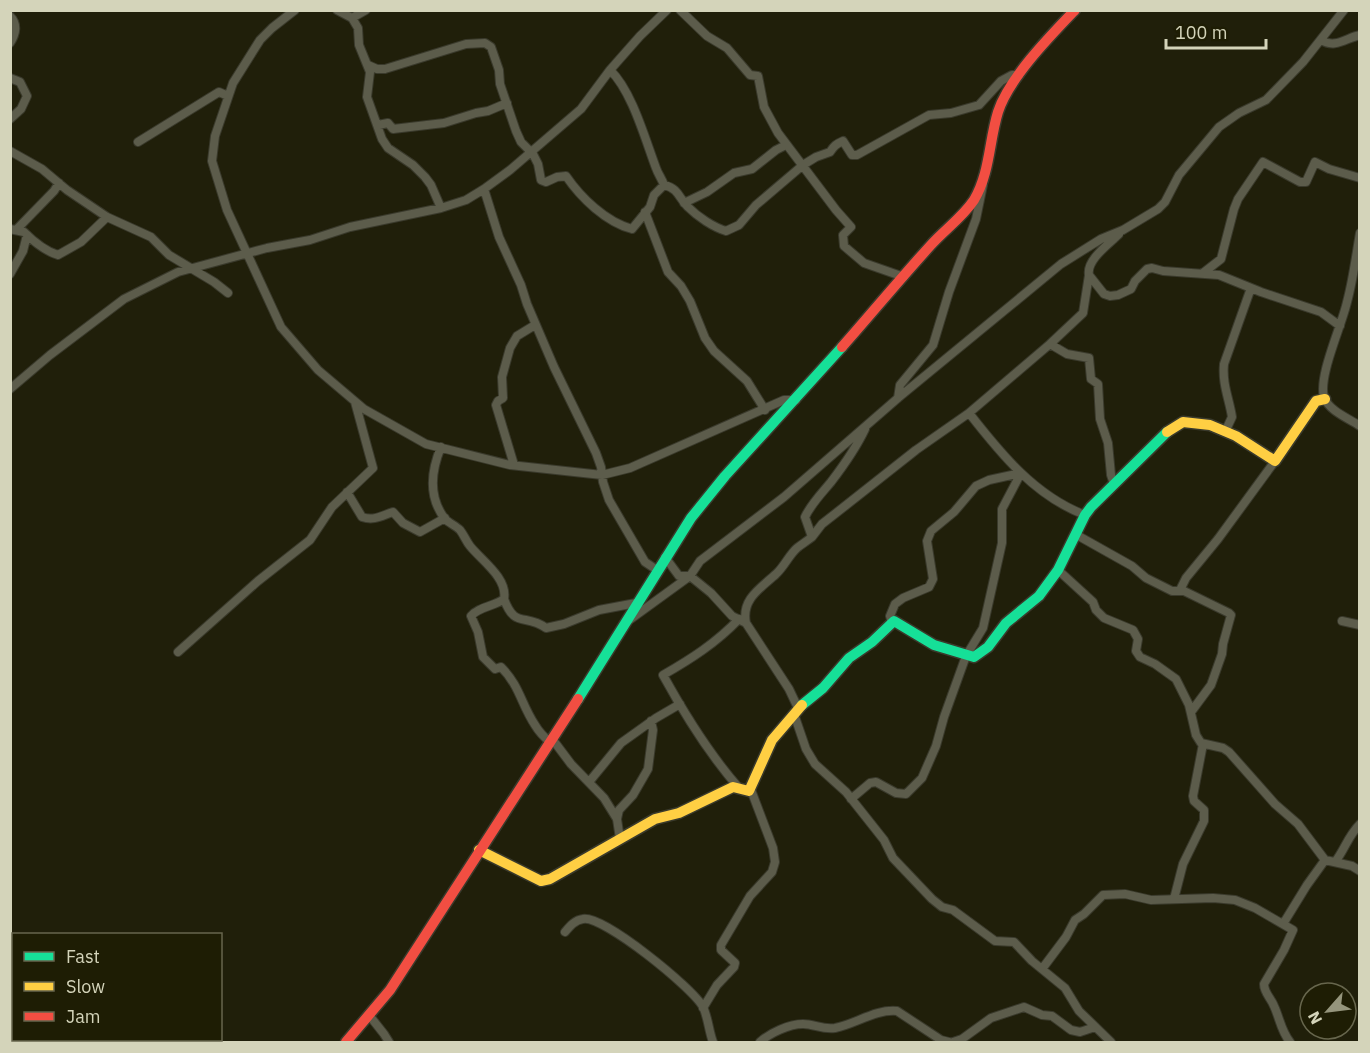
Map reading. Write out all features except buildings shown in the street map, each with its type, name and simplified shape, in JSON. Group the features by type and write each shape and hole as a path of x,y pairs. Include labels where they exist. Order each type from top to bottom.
{"street":[{"path":"295,10 260,39 237,76 215,136 212,161 227,210 286,336 318,370 364,409 426,444 514,465 602,475 630,468 784,400 796,400"},
{"path":"337,10 351,18 358,28 359,45 370,72 367,97 382,139 388,148 425,177 441,208"},
{"path":"351,18 366,10"},
{"path":"10,389 58,348 124,299 163,279 191,268 267,248 310,240 350,227 441,208 466,200 530,153 582,109 610,70 667,10"},
{"path":"680,10 707,36 727,48 750,75 758,76 764,107 786,145 851,227 843,235 844,246 864,264 904,277"},
{"path":"898,398 900,386 933,345 949,292 976,219 998,112 1006,92 1075,10"},
{"path":"624,623 690,576 700,561 784,497 898,398 1061,264 1101,239 1122,230 1158,209 1165,202 1179,175 1219,127 1239,113 1266,100 1289,77 1344,10"},
{"path":"10,16 15,20 16,28 10,43"},
{"path":"1321,40 1333,44 1359,35"},
{"path":"368,64 377,69 385,69 466,44 485,43 491,47 499,70 500,84 521,142 538,164 541,180 546,182 566,176 573,187 591,205 624,227 635,228 650,207 654,195 664,184"},
{"path":"610,70 619,78 623,86 664,184 673,187 684,203 706,220 726,231 739,225 756,205 803,165 830,152 833,146 843,141 854,156 928,115 951,114 980,105 1001,81 1019,75"},
{"path":"10,78 20,82 27,96 21,109 10,119"},
{"path":"138,142 219,92 228,96"},
{"path":"378,125 388,123 393,129 444,123 488,111 507,103"},
{"path":"684,203 707,192 734,172 752,169 786,145"},
{"path":"10,151 42,169 107,217 151,237 169,255 228,293"},
{"path":"1203,273 1221,259 1230,218 1238,199 1263,162 1300,182 1306,182 1315,162 1359,178"},
{"path":"346,1042 390,990 479,850 552,742 665,557 706,498 796,400 932,244 961,217 984,180"},
{"path":"59,183 54,191 14,229 58,255 81,242 107,217"},
{"path":"484,189 499,237 536,325 596,453 609,500 614,505 633,544 645,562 657,570"},
{"path":"645,212 668,272 681,286 690,301 705,338 714,351 747,381 765,410"},
{"path":"703,1008 717,985 734,967 735,963 721,950 721,945 750,896 772,872 776,862 773,848 745,790 722,768 696,732 663,675 690,660 742,621 755,592 777,573 797,548 812,537 822,524 916,450 969,413 1083,313 1090,263 1122,230"},
{"path":"1359,233 1347,304 1323,389 1325,399 1332,408 1359,426"},
{"path":"10,274 23,251 27,235"},
{"path":"1089,275 1104,294 1110,296 1131,289 1135,280 1147,269 1219,275 1321,312 1340,326"},
{"path":"1226,432 1232,417 1223,377 1224,364 1251,288"},
{"path":"514,465 503,422 496,405 503,398 502,377 510,348 517,336 536,325"},
{"path":"1050,344 1067,354 1089,358 1091,379 1098,384 1100,419 1108,443 1111,476 1114,484"},
{"path":"1180,590 1186,578 1218,539 1316,401 1325,399"},
{"path":"178,652 258,581 310,540 332,507 373,468 354,401"},
{"path":"969,413 990,440 1021,473 1052,500 1085,515"},
{"path":"745,790 772,740 796,711 823,688 849,658 872,642 894,621 934,645 966,656 974,657 988,647 1006,623 1039,596 1058,570 1085,515 1168,431 1180,423 1210,425 1236,436 1275,461"},
{"path":"812,537 805,517 858,445 867,426"},
{"path":"441,447 432,473 439,506 445,518 461,531 472,549 490,565 504,588 504,599 513,616 517,619 536,621 546,628 564,624 598,610 636,603"},
{"path":"892,623 890,616 895,604 929,587 933,579 927,542 931,531 983,482 1021,473"},
{"path":"851,799 870,783 876,782 896,793 906,794 922,778 936,746 966,656 983,628 1002,543 1002,509 1021,473"},
{"path":"347,492 362,517 379,518 393,512 402,523 420,532 445,518"},
{"path":"1075,534 1132,566 1146,578 1172,591 1180,590 1229,612 1231,615 1222,654 1210,685 1191,712"},
{"path":"665,557 679,576 690,576 711,593 732,616 742,621 789,689 806,749 815,764 851,799 884,840 893,858 942,907 953,910 994,941 1014,942 1065,988 1078,1011 1112,1042"},
{"path":"1058,570 1093,602 1096,610 1104,618 1133,630 1138,639 1137,654 1140,657 1155,664 1176,679 1185,693 1196,735 1203,744 1223,748 1229,752 1275,804 1298,824 1325,860 1352,866 1359,871"},
{"path":"504,599 498,604 474,612 471,616 478,632 482,655 495,669 503,668 514,681 534,725 604,798 617,819"},
{"path":"1342,621 1359,625"},
{"path":"589,782 621,743 680,704"},
{"path":"620,839 617,819 619,810 633,795 648,770 653,730 651,722"},
{"path":"1174,899 1183,864 1204,821 1204,810 1194,801 1193,796 1203,744"},
{"path":"479,850 541,880 550,879 655,819 679,813 733,787 745,790"},
{"path":"1335,862 1345,847 1346,841 1359,824"},
{"path":"1283,924 1325,860"},
{"path":"1042,969 1066,937 1075,920 1103,895 1125,894 1146,900 1213,898 1235,900 1255,908 1293,930 1264,984 1264,990 1274,1005 1283,1034 1290,1042"},
{"path":"565,932 572,923 584,918 603,923 642,950 687,989 703,1008 713,1042"},
{"path":"760,1042 770,1035 794,1026 803,1024 827,1029 836,1028 889,1010 897,1011 941,1040 951,1042 967,1039 991,1018 1024,1007 1042,1015 1052,1016 1071,1030 1080,1032 1095,1027"},
{"path":"369,1015 388,1042"}],"traffic: fast":[{"path":"578,699 691,518 725,476 842,347"},
{"path":"802,705 823,688 849,658 872,642 894,621 934,645 974,657 988,647 1006,623 1039,596 1058,570 1091,507 1167,432"}],"traffic: slow":[{"path":"1167,432 1183,422 1210,425 1236,436 1275,461 1316,401 1325,399"},
{"path":"479,850 541,881 550,879 655,819 679,813 733,787 749,791 772,740 802,705"}],"traffic: jam":[{"path":"842,347 935,240 964,213 974,200 983,179 995,123 1003,99 1031,58 1075,10"},
{"path":"346,1042 390,990 578,699"}]}
